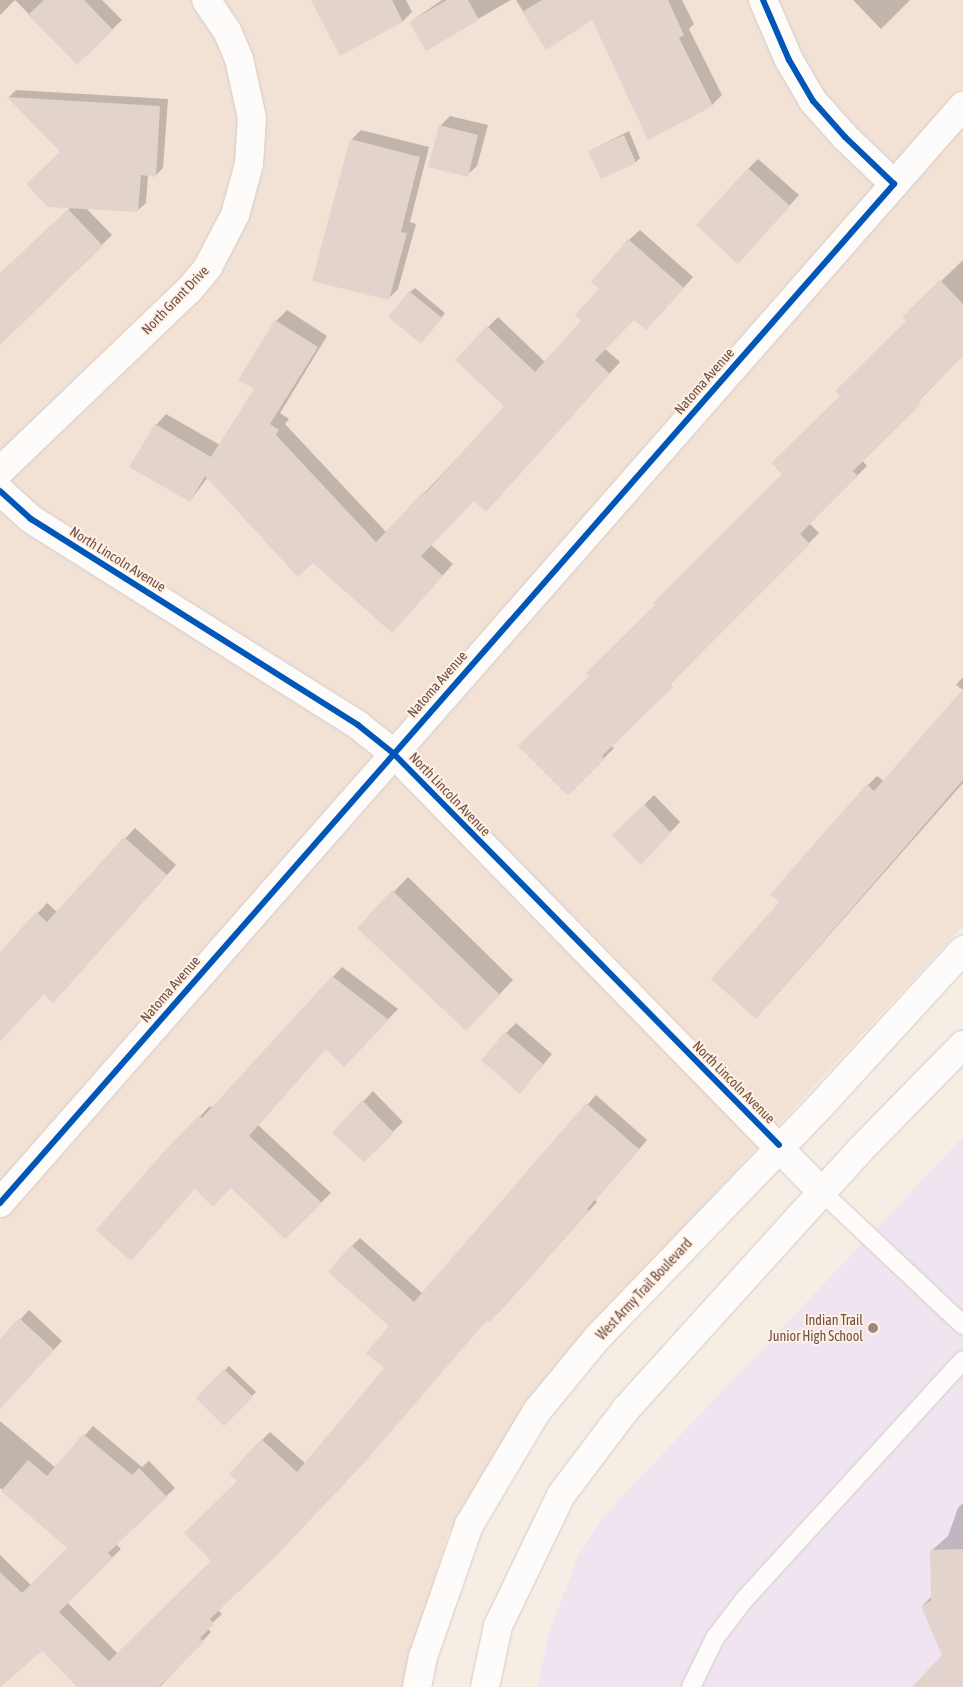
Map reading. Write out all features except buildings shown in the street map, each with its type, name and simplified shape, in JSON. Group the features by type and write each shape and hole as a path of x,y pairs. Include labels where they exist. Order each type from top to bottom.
{"street":[{"name":"North Grant Drive","path":"0,471 189,290 208,267 236,215 249,164 252,118 239,59 227,31 206,0"},
{"path":"763,0 789,60 813,101 845,138 894,184"},
{"name":"Natoma Avenue","path":"0,1203 393,753 963,106"},
{"name":"North Lincoln Avenue","path":"0,491 31,519 358,726 393,753 779,1145 824,1194"},
{"name":"West Army Trail Boulevard","path":"417,1687 423,1657 469,1525 537,1411 598,1337 779,1145 822,1104 963,950"},
{"path":"485,1687 498,1626 561,1495 626,1409 824,1194 860,1150 963,1045"}],"lane":[{"path":"824,1194 963,1325"},
{"path":"691,1687 715,1638 744,1600 963,1360"}],"shaded area":[{"path":"0,0 963,0 963,926 592,1326 514,1426 448,1534 403,1687 0,1687"},
{"name":"Indian Trail Junior High School","path":"963,1137 963,1687 538,1687 549,1632 578,1557 602,1518"}],"cycle path":[{"path":"0,1203 894,184 845,137 813,101 789,60 763,0"},
{"path":"0,491 31,519 358,725 393,753 779,1145"}],"place":[{"name":"Indian Trail Junior High School","path":"873,1328"}]}
